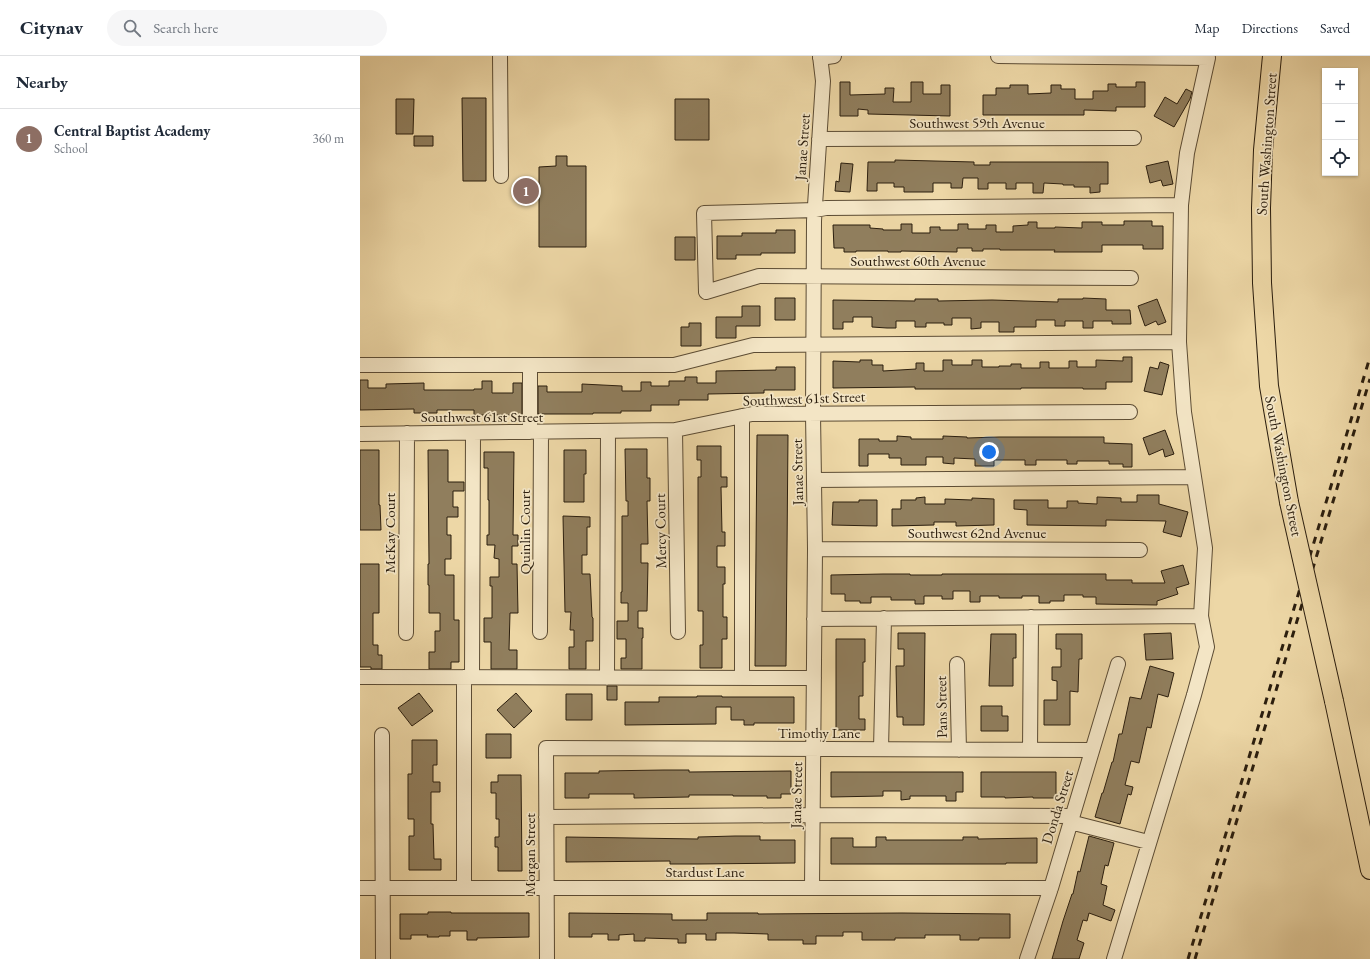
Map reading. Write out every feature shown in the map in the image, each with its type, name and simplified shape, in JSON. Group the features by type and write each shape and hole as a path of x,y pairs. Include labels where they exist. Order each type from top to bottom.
{"main road":[{"name":"South Washington Street","path":"1272,56 1263,150 1261,208 1262,283 1269,386 1289,502 1370,870"}],"street":[{"path":"500,56 501,176"},
{"path":"820,57 834,56"},
{"path":"998,56 1208,58 1187,153 1181,205 1179,342 1184,412 1205,548 1201,616 1207,647 1194,695 1148,842 1114,959"},
{"name":"Janae Street","path":"812,888 815,549 815,210 823,81 820,57"},
{"name":"Southwest 59th Avenue","path":"819,139 1134,138"},
{"path":"815,210 826,208 1181,205"},
{"name":"Southwest 60th Avenue","path":"815,210 704,213 706,292 759,276 1131,278"},
{"path":"360,365 674,365 753,346 1179,342"},
{"name":"Quinlin Court","path":"530,365 536,432 540,632"},
{"name":"Southwest 61st Street","path":"360,434 675,430 752,414 1130,412"},
{"path":"742,416 742,678"},
{"name":"Mercy Court","path":"675,430 678,632"},
{"path":"607,678 608,431"},
{"name":"McKay Court","path":"406,633 407,433"},
{"path":"464,888 473,433"},
{"path":"814,480 1193,477"},
{"name":"Southwest 62nd Avenue","path":"815,549 1140,550"},
{"path":"814,619 1201,616"},
{"path":"1030,750 1031,617"},
{"path":"881,749 884,618"},
{"name":"Pans Street","path":"957,664 959,750"},
{"name":"Donda Street","path":"1027,959 1051,888 1118,664"},
{"path":"360,677 814,678"},
{"path":"382,735 383,959"},
{"name":"Timothy Lane","path":"546,748 1092,750"},
{"name":"Morgan Street","path":"546,748 547,959"},
{"path":"546,817 813,815 1071,819 1148,842"},
{"name":"Stardust Lane","path":"360,888 1051,888"}],"building":[{"path":"840,82 850,82 850,95 885,94 885,88 894,88 893,102 911,102 911,82 923,82 923,94 941,94 941,85 950,85 950,116 868,114 868,110 858,109 858,116 840,116"},
{"path":"1136,82 1145,82 1145,107 1116,107 1116,111 1084,110 1084,115 983,115 983,95 996,95 996,88 1010,88 1010,85 1028,85 1028,94 1051,93 1051,85 1061,85 1061,89 1075,89 1075,99 1093,99 1093,91 1108,91 1108,84 1116,84 1116,87 1136,87"},
{"path":"1186,89 1192,92 1190,99 1174,127 1154,116 1165,97 1177,104"},
{"path":"462,98 486,98 486,181 463,181"},
{"path":"396,99 414,99 413,134 396,134"},
{"path":"675,99 709,99 709,140 675,140"},
{"path":"414,136 433,136 433,146 414,146"},
{"path":"556,156 567,156 567,166 586,166 586,247 539,247 539,167 556,166"},
{"path":"895,160 974,162 974,165 990,165 990,162 1108,162 1108,184 1100,184 1100,192 1090,193 1090,187 1074,187 1074,185 1044,183 1043,193 1033,193 1033,183 1016,183 1016,189 1006,189 1006,183 988,183 988,189 978,189 978,178 963,178 962,188 951,188 951,183 933,183 933,192 904,192 904,187 894,187 894,183 877,183 877,191 867,191 868,162 895,162"},
{"path":"1168,161 1173,184 1163,186 1161,180 1150,183 1146,166"},
{"path":"841,163 853,164 850,192 835,191 836,181 839,182"},
{"path":"1124,221 1152,221 1152,226 1163,226 1163,249 1143,249 1143,245 1102,245 1102,252 1054,252 1055,250 1000,249 983,249 983,251 972,251 972,248 957,248 957,252 844,252 844,248 834,248 833,225 870,225 870,228 901,230 901,224 912,224 912,233 930,233 930,227 940,227 940,230 958,230 958,224 968,224 968,229 986,229 986,225 996,225 996,232 1013,232 1013,226 1028,225 1028,222 1037,222 1037,228 1082,228 1082,222 1102,222 1102,225 1124,225"},
{"path":"776,230 795,230 795,253 761,253 761,255 736,255 736,259 717,259 717,236 742,236 742,233 776,233"},
{"path":"675,237 695,237 695,260 675,260"},
{"path":"775,298 795,298 795,320 775,320"},
{"path":"915,299 938,299 938,301 992,300 1058,302 1058,299 1106,299 1106,310 1130,310 1131,324 1112,324 1112,321 1093,321 1093,328 1083,328 1083,321 1065,321 1065,326 1055,326 1055,320 1036,320 1036,327 1014,327 1014,332 999,332 999,322 981,322 981,328 971,329 971,318 952,318 952,325 944,325 944,323 926,323 926,327 915,327 915,321 896,321 896,328 887,328 872,327 872,317 853,317 853,322 843,322 843,329 833,329 833,300 915,301"},
{"path":"1157,299 1166,322 1158,325 1156,321 1145,326 1138,306"},
{"path":"742,306 760,306 760,326 736,326 736,338 716,338 716,317 742,317"},
{"path":"689,323 701,323 701,346 681,346 681,327 689,327"},
{"path":"1123,357 1132,357 1132,382 1106,382 1106,389 915,389 915,387 833,388 833,361 860,362 860,360 872,360 872,365 883,365 883,371 916,369 916,363 924,363 924,371 943,371 943,360 952,360 952,365 972,365 972,360 982,360 982,367 999,367 1011,366 1011,364 1021,364 1021,368 1040,368 1040,362 1049,362 1049,368 1069,368 1069,361 1077,361 1077,367 1096,367 1096,360 1123,361"},
{"path":"1160,362 1169,365 1162,395 1144,391 1150,367 1158,369"},
{"path":"776,367 795,367 795,390 764,390 764,393 708,394 708,400 679,400 679,405 651,405 651,411 621,411 621,413 593,414 538,414 538,386 547,386 547,392 582,392 582,384 622,386 622,391 641,391 641,382 651,382 651,386 669,386 669,381 685,381 685,377 697,377 697,383 716,383 716,371 776,370"},
{"path":"360,380 368,380 368,388 386,388 386,384 424,383 424,390 482,389 482,381 492,381 492,393 513,393 513,383 522,383 522,415 474,415 474,410 437,410 437,413 414,413 414,409 360,410"},
{"path":"1165,430 1174,454 1165,457 1163,449 1149,455 1143,438"},
{"path":"757,435 788,435 786,666 755,666"},
{"path":"897,436 911,437 911,439 943,439 943,436 967,438 1104,437 1104,443 1132,444 1132,467 1123,467 1123,464 1109,464 1109,461 1077,461 1077,464 1067,464 1067,460 1036,460 1036,465 1025,465 1025,460 994,460 994,466 975,466 975,459 954,458 954,464 943,463 943,457 926,457 926,465 901,465 901,458 889,458 889,454 868,454 868,466 859,466 859,439 897,441"},
{"path":"697,446 721,446 721,477 727,477 727,487 721,487 722,532 725,532 725,546 717,546 717,567 725,567 725,584 723,584 723,617 727,617 727,639 722,639 722,668 700,668 700,645 703,645 703,611 698,611 698,477 701,477 701,460 697,460"},
{"path":"625,449 647,449 647,478 650,478 650,501 647,501 648,544 641,544 641,563 648,563 647,611 638,611 638,628 643,628 642,669 621,669 621,658 626,658 626,639 617,639 617,621 628,621 628,603 621,603 622,516 628,516 628,501 626,501"},
{"path":"360,450 379,450 379,505 381,530 360,530"},
{"path":"428,450 448,450 448,482 464,482 464,491 453,491 453,507 458,507 458,517 447,517 447,535 451,535 451,559 445,559 445,575 454,575 454,620 459,620 459,662 451,662 451,669 429,669 429,652 435,652 435,631 440,631 440,613 429,613"},
{"path":"564,450 586,450 584,502 564,502"},
{"path":"484,452 514,452 513,535 518,535 518,546 512,546 512,564 517,564 518,613 510,613 509,650 517,650 517,669 491,669 491,642 484,642 484,618 492,618 492,586 490,586 490,577 499,577 499,559 494,558 495,545 487,545 487,535 489,535 488,468 484,468"},
{"path":"1137,495 1159,495 1159,504 1188,512 1181,537 1163,532 1166,521 1106,520 1106,526 1027,525 1027,510 1014,509 1014,500 1048,500 1048,508 1067,508 1067,501 1097,504 1097,497 1121,498 1121,502 1137,502"},
{"path":"925,497 925,504 945,504 945,499 994,499 994,525 956,526 956,522 934,522 934,525 892,526 892,509 901,509 901,500 916,500 916,498"},
{"path":"859,500 877,500 877,526 832,525 833,502 859,502"},
{"path":"563,516 590,517 590,527 587,527 587,555 582,555 582,574 590,574 593,618 593,641 586,641 586,669 569,669 569,647 574,647 574,630 570,630 571,612 565,612"},
{"path":"360,564 379,564 379,613 373,613 373,645 378,645 378,655 382,655 382,669 360,667"},
{"path":"1183,565 1189,584 1176,588 1178,594 1157,601 1157,605 1096,604 1096,597 1083,597 1083,595 1064,595 1064,601 1050,601 1050,603 1039,603 1039,596 999,598 999,596 980,596 980,602 970,602 970,591 953,591 953,599 942,599 942,596 924,596 924,604 915,604 915,600 891,600 891,597 871,597 871,603 860,603 860,601 845,601 845,594 831,594 831,575 1106,574 1106,580 1132,580 1132,583 1165,583 1161,571"},
{"path":"898,633 925,633 924,725 903,725 903,717 897,717 896,666 904,666 904,649 898,649"},
{"path":"1171,633 1173,659 1146,660 1144,634"},
{"path":"991,634 1016,634 1016,658 1013,658 1013,686 989,686"},
{"path":"1056,634 1082,634 1082,659 1079,659 1078,692 1070,691 1070,725 1044,725 1044,700 1057,700 1057,681 1052,680 1052,667 1061,667 1061,649 1056,649"},
{"path":"836,639 865,639 863,696 859,696 859,719 865,719 865,730 836,730"},
{"path":"1150,666 1174,673 1168,697 1158,694 1151,728 1147,727 1139,763 1131,761 1125,785 1133,787 1131,795 1128,794 1120,824 1095,817 1113,762 1119,734 1122,734 1130,697 1141,699"},
{"path":"607,686 617,686 617,700 607,700"},
{"path":"419,693 433,711 412,726 398,708"},
{"path":"516,693 532,711 514,728 497,710"},
{"path":"566,694 592,694 592,720 566,720"},
{"path":"659,697 794,697 794,723 754,723 754,725 744,725 744,720 731,720 731,707 716,707 716,724 625,725 625,702 659,702"},
{"path":"981,706 1002,706 1002,716 1008,716 1008,731 981,731"},
{"path":"486,734 511,734 511,758 486,758"},
{"path":"412,740 437,740 437,765 433,765 433,782 440,782 440,792 431,792 431,824 433,824 434,859 441,859 441,870 409,870 409,836 414,836 414,819 408,819 408,774 412,774"},
{"path":"689,770 689,772 791,771 791,794 781,794 781,798 767,798 767,796 689,795 689,797 634,798 634,794 589,794 589,798 565,798 565,773"},
{"path":"831,772 963,772 963,792 956,792 956,801 946,801 946,796 910,796 910,799 901,800 901,791 883,791 883,796 831,797"},
{"path":"981,772 1056,772 1056,798 981,797"},
{"path":"498,775 521,775 522,871 498,871 498,847 495,847 495,837 499,837 499,819 496,819 496,793 491,793 491,782 498,782"},
{"path":"760,836 760,840 795,840 795,863 670,864 670,861 566,862 566,837 698,839 698,837"},
{"path":"1089,836 1114,843 1108,866 1105,865 1101,884 1107,886 1103,905 1115,910 1111,921 1089,913 1087,921 1083,920 1077,940 1084,943 1079,959 1052,959 1063,921 1073,894 1078,871 1080,872"},
{"path":"876,837 886,837 886,840 963,840 963,837 978,837 978,839 1037,838 1037,863 831,864 831,838 853,838 853,847 876,847"},
{"path":"428,912 529,913 529,937 477,938 477,940 467,940 467,931 450,931 450,936 427,937 428,935 411,935 411,939 400,939 400,914 428,914"},
{"path":"569,913 672,914 672,920 707,920 707,913 1010,914 1010,938 979,938 979,940 960,940 960,935 925,935 925,938 862,940 862,932 843,932 843,936 816,936 816,944 803,944 803,940 768,940 768,934 734,933 716,933 716,940 706,940 706,934 686,934 686,943 678,943 678,939 645,938 645,941 634,941 634,934 619,935 619,940 608,940 608,934 592,934 592,937 569,937"}],"railway":[{"path":"1188,959 1370,357"},
{"path":"1195,959 1370,379"}],"place":[{"name":"Central Baptist Academy","path":"526,191"}]}
